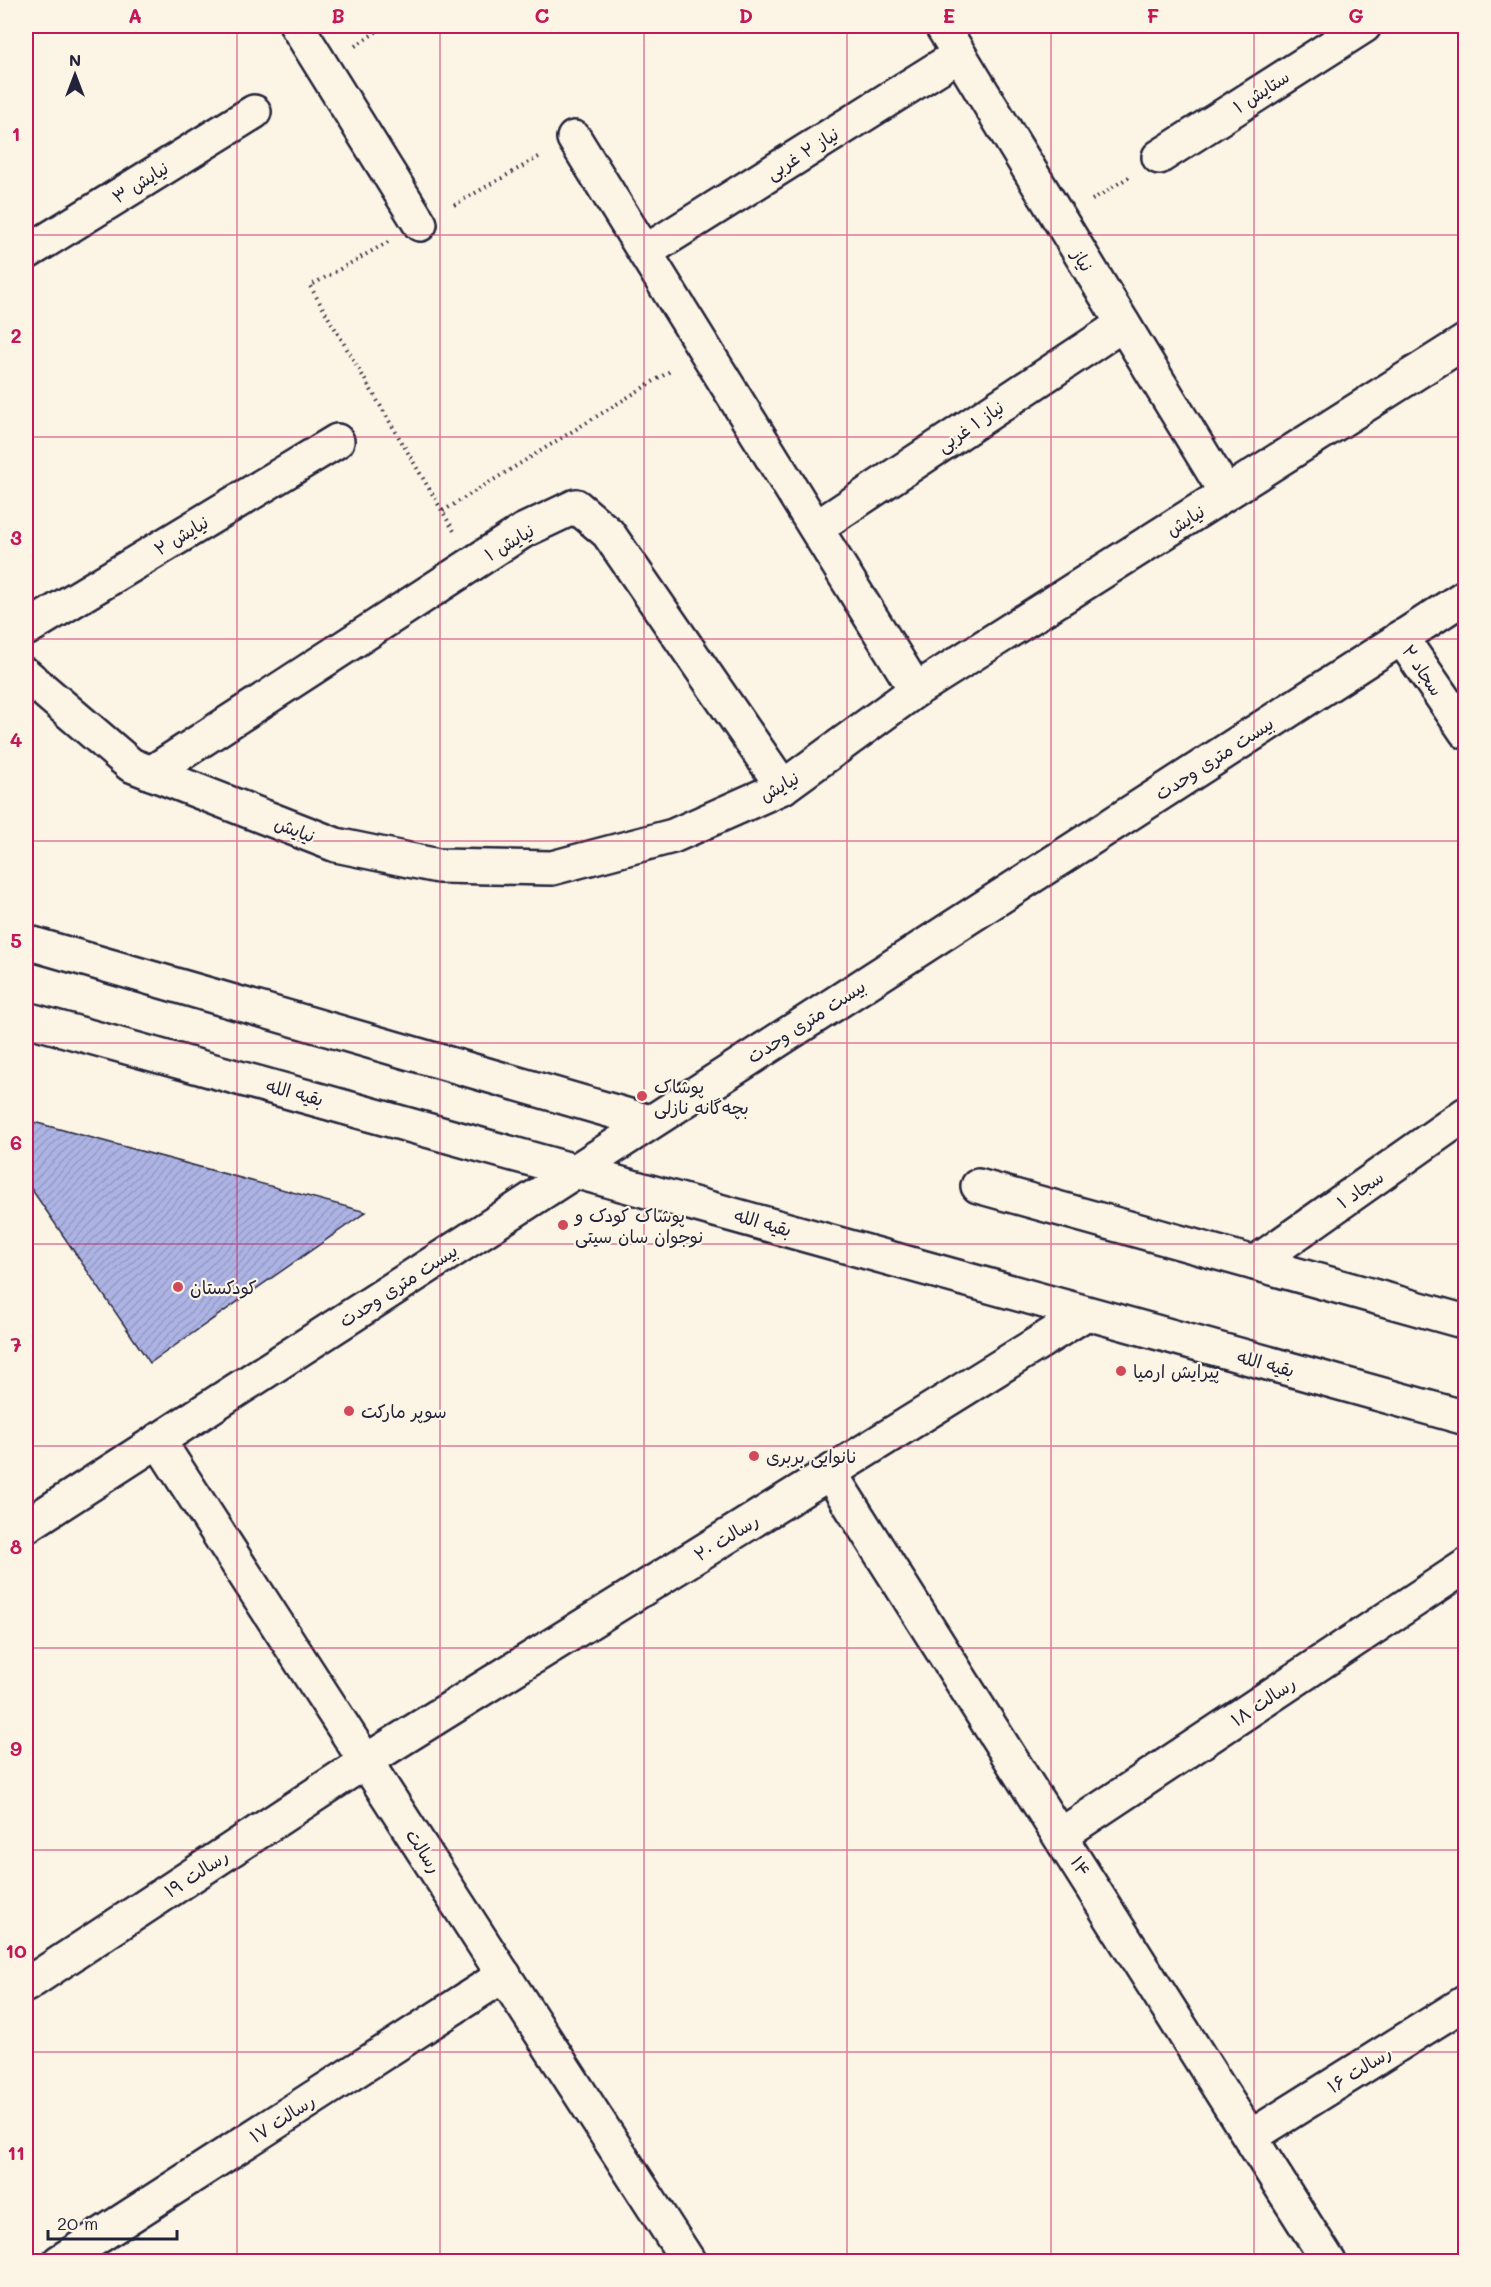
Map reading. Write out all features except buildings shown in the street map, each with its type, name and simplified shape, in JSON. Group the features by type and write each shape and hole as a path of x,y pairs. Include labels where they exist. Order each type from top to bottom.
{"street":[{"path":"297,26 420,224"},
{"name":"نیاز","path":"942,26 1059,222 1226,493"},
{"name":"ستایش ۱","path":"1159,157 1364,26"},
{"name":"نیاز ۲ غربی","path":"645,252 959,55"},
{"name":"نیایش ۳","path":"26,253 254,112"},
{"path":"574,138 916,690"},
{"name":"نیاز ۱ غربی","path":"816,528 1123,324"},
{"name":"نیایش","path":"26,675 131,765 336,845 438,866 552,868 674,836 783,787 916,690 1466,340"},
{"name":"نیایش ۲","path":"26,629 337,441"},
{"name":"نیایش ۱","path":"151,773 523,531 576,506 608,533 783,787"},
{"name":"بیست متری وحدت","path":"26,1526 1466,596"},
{"name":"سجاد ۲","path":"1401,637 1466,732"},
{"path":"26,942 650,1122"},
{"name":"بقیه الله","path":"26,1019 578,1169 1085,1314 1466,1418"},
{"name":"سجاد ۱","path":"1255,1263 1466,1114"},
{"path":"978,1186 1466,1322"},
{"name":"رسالت ۲۰","path":"366,1761 1085,1314"},
{"name":"رسالت","path":"158,1440 689,2262"},
{"name":"۱۴","path":"830,1473 1252,2136 1329,2262"},
{"name":"رسالت ۱۸","path":"1061,1835 1466,1566"},
{"name":"رسالت ۱۹","path":"26,1985 366,1761"},
{"name":"رسالت ۱۷","path":"59,2262 504,1975"},
{"name":"رسالت ۱۶","path":"1252,2136 1466,2002"}],"path":[{"path":"473,563 310,286 574,138"},
{"path":"1059,222 1159,157"},
{"path":"443,511 705,350"}],"place":[{"name":"پوشاک بچه‌گانه نازلی","path":"642,1096"},
{"name":"پوشاک کودک و نوجوان سان سیتی","path":"563,1225"},
{"name":"کودکستان","path":"178,1287"},
{"name":"پیرایش ارمیا","path":"1121,1371"},
{"name":"سوپر مارکت","path":"349,1411"},
{"name":"نانوایی بربری","path":"754,1456"}]}
